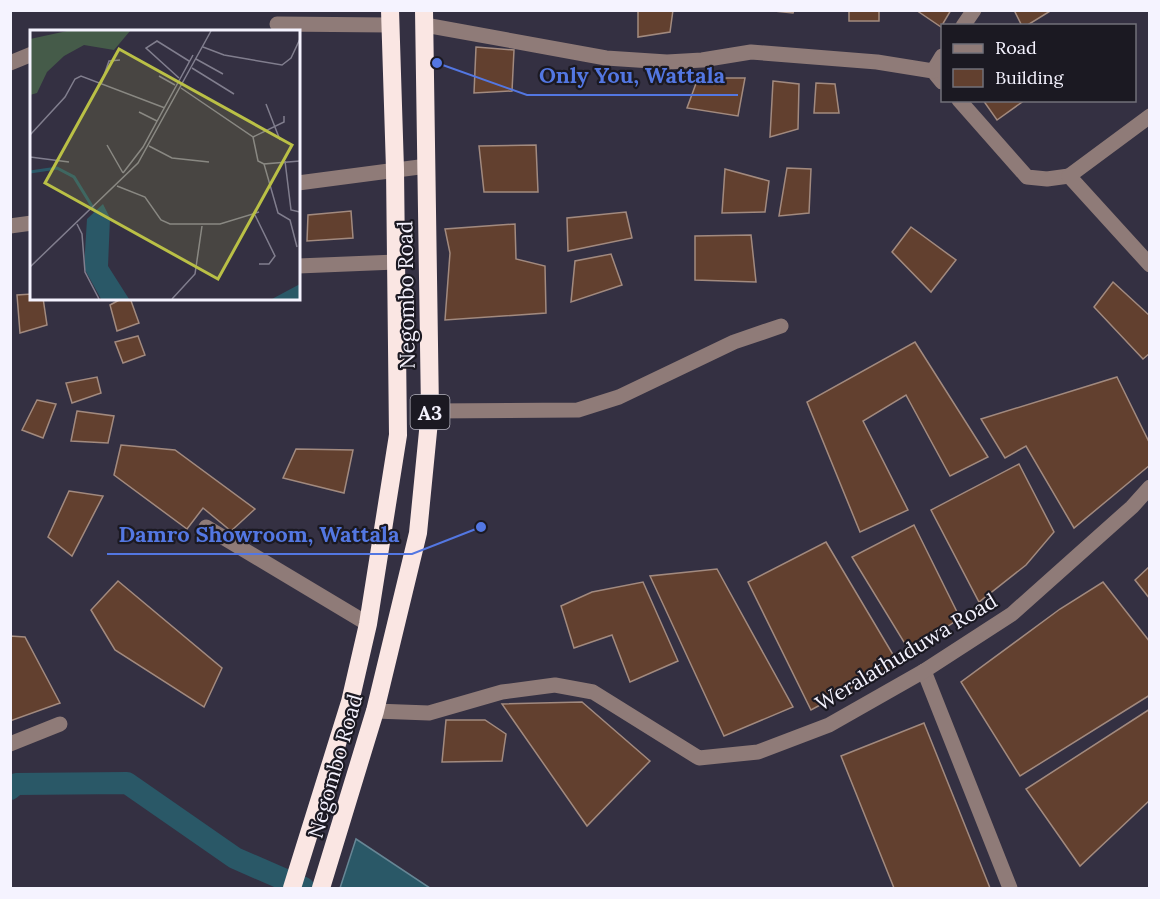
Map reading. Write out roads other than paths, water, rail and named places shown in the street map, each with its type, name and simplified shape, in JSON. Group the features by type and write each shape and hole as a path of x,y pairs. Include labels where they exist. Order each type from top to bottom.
{"highway":[{"name":"Negombo Road","path":"292,888 350,702 368,624 398,435 395,169 390,18"},
{"name":"Negombo Road","path":"321,888 375,711 418,533 430,411 424,18"}],"street":[{"path":"964,24 974,10"},
{"path":"277,24 390,18"},
{"path":"424,18 606,58 667,62 702,60 751,52 877,62 938,76 941,61"},
{"path":"10,63 30,55"},
{"path":"961,102 1027,177 1047,179 1069,176 1149,116"},
{"path":"300,183 427,166"},
{"path":"1069,176 1149,265"},
{"path":"10,226 30,223"},
{"path":"300,266 396,262"},
{"path":"430,411 578,410 619,397 734,342 781,326"},
{"name":"Weralathuduwa Road","path":"375,711 429,713 502,692 555,685 593,692 699,758 758,752 829,725 924,671 1012,614 1132,507 1149,487"},
{"path":"206,527 368,624"},
{"path":"924,671 1010,888"},
{"path":"10,744 60,723"}],"water":[{"path":"356,839 430,888 340,888"}],"waterway":[{"path":"10,789 16,784 127,783 235,858 304,888"}],"place":[{"name":"Only You, Wattala","path":"437,63"},
{"name":"Damro Showroom, Wattala","path":"481,527"}]}
